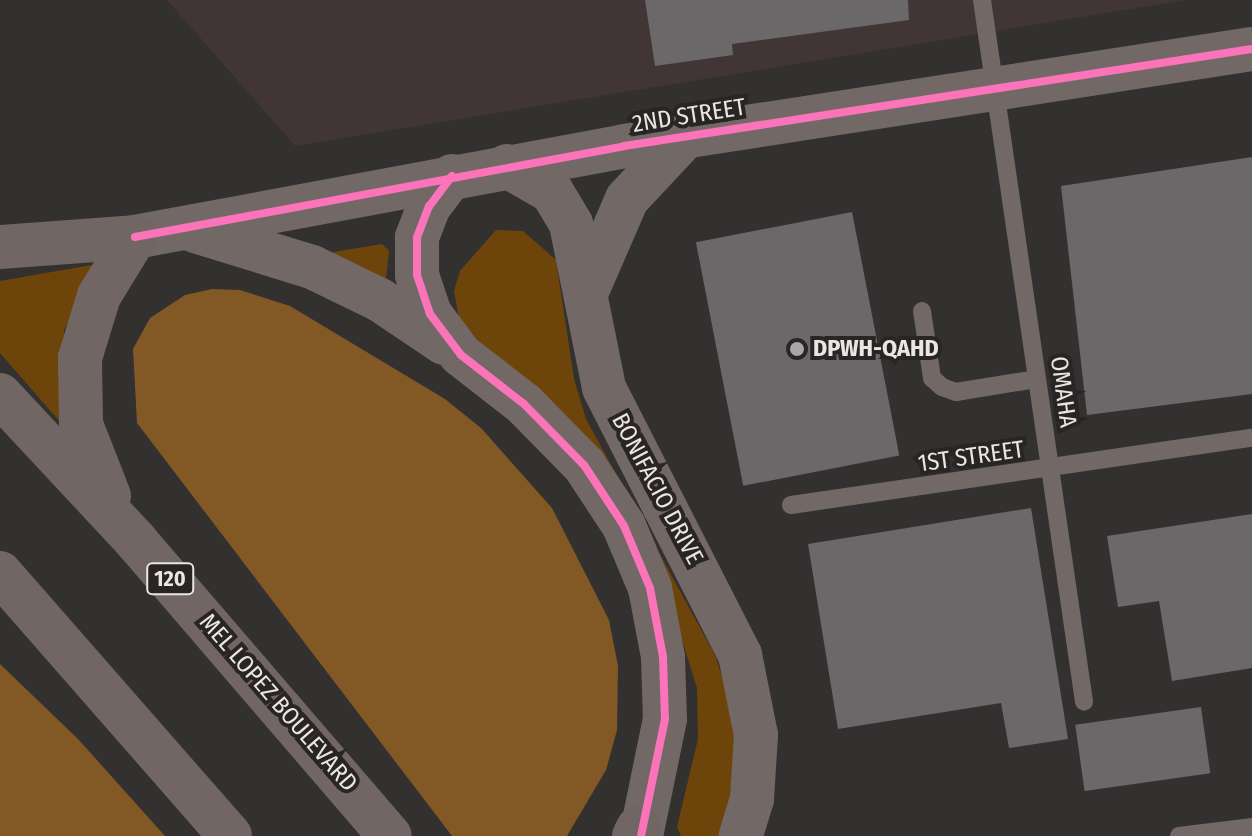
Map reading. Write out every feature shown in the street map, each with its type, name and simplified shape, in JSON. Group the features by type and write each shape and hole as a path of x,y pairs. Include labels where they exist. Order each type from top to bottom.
{"highway":[{"path":"0,247 154,233"},
{"path":"136,541 94,466 78,400 90,317 154,233"},
{"name":"MEL LOPEZ BOULEVARD","path":"0,395 136,541 335,766 390,836"},
{"path":"0,573 230,836"}],"street":[{"name":"2ND STREET","path":"154,233 452,176 686,136 1252,49"},
{"path":"587,291 627,199 686,136"},
{"name":"BONIFACIO DRIVE","path":"507,166 538,181 563,209 587,291 604,388 713,593 748,681 756,769 741,836"},
{"name":"BONIFACIO DRIVE","path":"452,176 429,206 415,254 421,294 461,355 524,404 584,465 639,558 658,622 665,686 660,754 638,833"},
{"path":"154,233 255,245 324,272 380,300 461,355"}],"lane":[{"name":"OMAHA","path":"982,0 1084,702"},
{"path":"922,311 932,378 942,387 956,392 1036,379"},
{"name":"1ST STREET","path":"791,505 1049,471 1252,438"},
{"path":"1179,836 1252,827"}],"shaded area":[{"path":"167,0 1186,0 295,146"},
{"path":"496,230 523,231 556,260 574,379 586,419 716,657 734,717 734,784 720,836 681,836 677,827 698,739 697,688 682,640 492,356 459,318 454,291 460,271"},
{"path":"382,244 389,251 385,289 309,256"},
{"path":"103,263 64,330 61,423 0,353 0,281"},
{"path":"212,289 240,290 290,306 445,399 481,428 552,508 609,620 618,666 617,730 606,770 567,836 452,836 137,423 133,349 150,318 185,295"},
{"path":"0,664 78,739 165,836 0,836"}],"building":[{"path":"645,0 908,0 909,20 732,44 733,55 655,66"},
{"path":"1252,157 1252,394 1087,415 1061,186"},
{"name":"DPWH-QAHD","path":"852,212 899,455 743,486 696,242"},
{"path":"1031,508 1068,739 1009,748 1001,703 838,729 808,544"},
{"path":"1252,514 1252,668 1172,681 1159,601 1118,607 1107,536"},
{"path":"1201,707 1210,773 1085,791 1075,725"}],"cycle path":[{"path":"135,237 624,146 1252,49"},
{"path":"452,176 429,206 417,238 417,275 430,314 461,355 524,404 584,465 624,526 650,588 663,657 665,719 641,836"}],"place":[{"name":"DPWH-QAHD","path":"797,349"}]}
